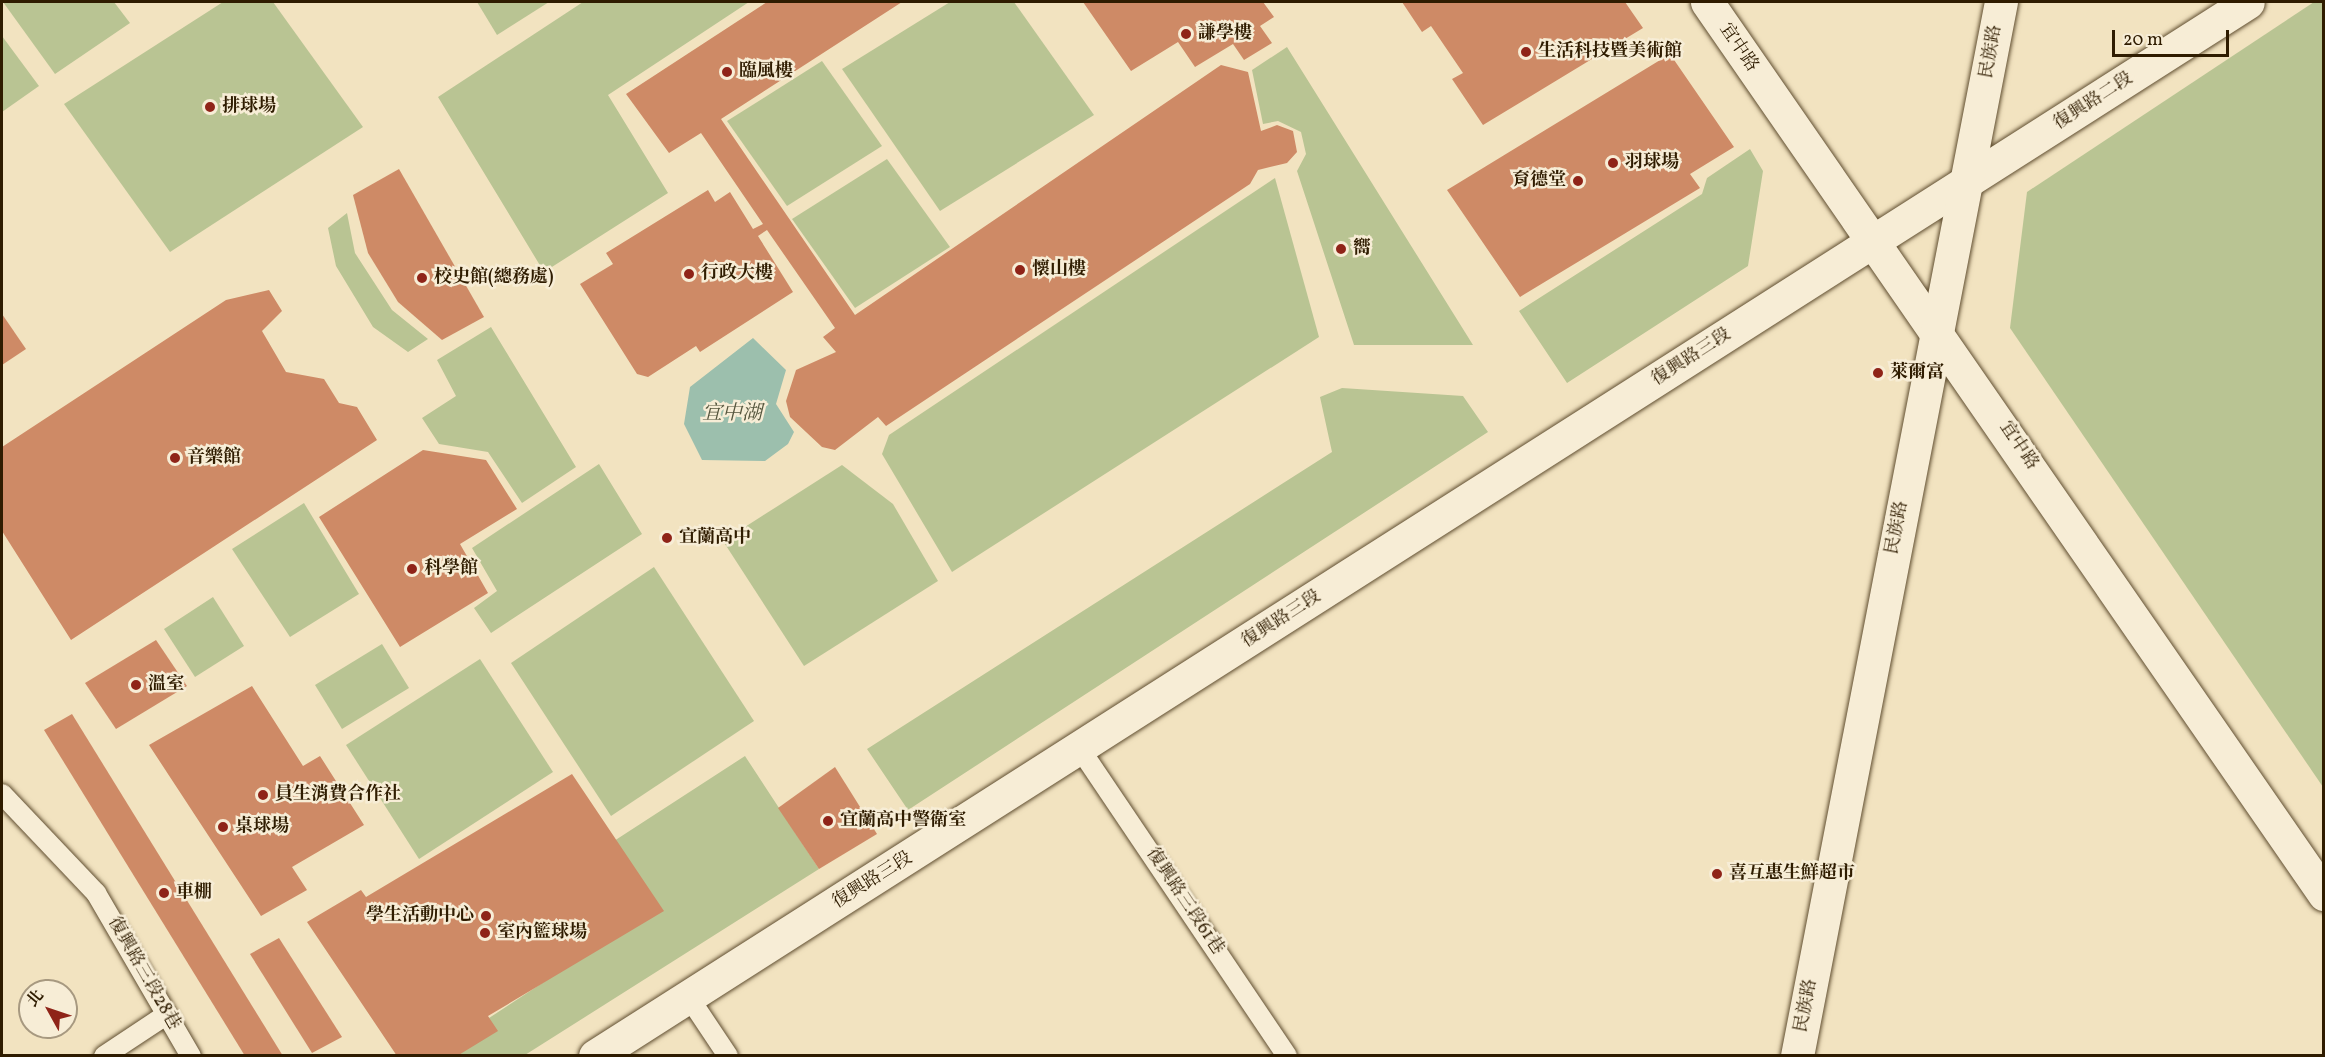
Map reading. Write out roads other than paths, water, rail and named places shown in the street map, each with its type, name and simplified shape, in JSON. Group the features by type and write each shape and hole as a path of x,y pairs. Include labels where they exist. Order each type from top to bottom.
{"street":[{"name":"宜中路","path":"1707,2 1871,243 1939,332 2324,894"},
{"name":"民族路","path":"1797,1056 1970,184 2001,2"},
{"name":"復興路二段","path":"1970,184 2248,2"},
{"name":"復興路三段","path":"595,1056 1871,243 1970,184"}],"lane":[{"name":"復興路三段61巷","path":"1080,749 1287,1056"},
{"name":"復興路三段28巷","path":"2,794 96,893 191,1056"},
{"path":"688,996 728,1056"},
{"path":"104,1056 166,1015"}],"water":[{"name":"宜中湖","path":"753,338 786,370 776,404 794,432 788,444 765,461 702,460 684,424 690,387"}],"place":[{"name":"謙學樓","path":"1186,34"},
{"name":"生活科技暨美術館","path":"1526,52"},
{"name":"臨風樓","path":"727,72"},
{"name":"排球場","path":"210,107"},
{"name":"羽球場","path":"1613,163"},
{"name":"育德堂","path":"1578,181"},
{"name":"嚮","path":"1341,249"},
{"name":"懷山樓","path":"1020,270"},
{"name":"行政大樓","path":"689,274"},
{"name":"校史館(總務處)","path":"422,278"},
{"name":"萊爾富","path":"1878,373"},
{"name":"音樂館","path":"175,458"},
{"name":"宜蘭高中","path":"667,538"},
{"name":"科學館","path":"412,569"},
{"name":"溫室","path":"136,685"},
{"name":"員生消費合作社","path":"263,795"},
{"name":"宜蘭高中警衛室","path":"828,821"},
{"name":"桌球場","path":"223,827"},
{"name":"喜互惠生鮮超市","path":"1717,874"},
{"name":"車棚","path":"164,893"},
{"name":"學生活動中心","path":"486,916"},
{"name":"室內籃球場","path":"485,933"}]}
